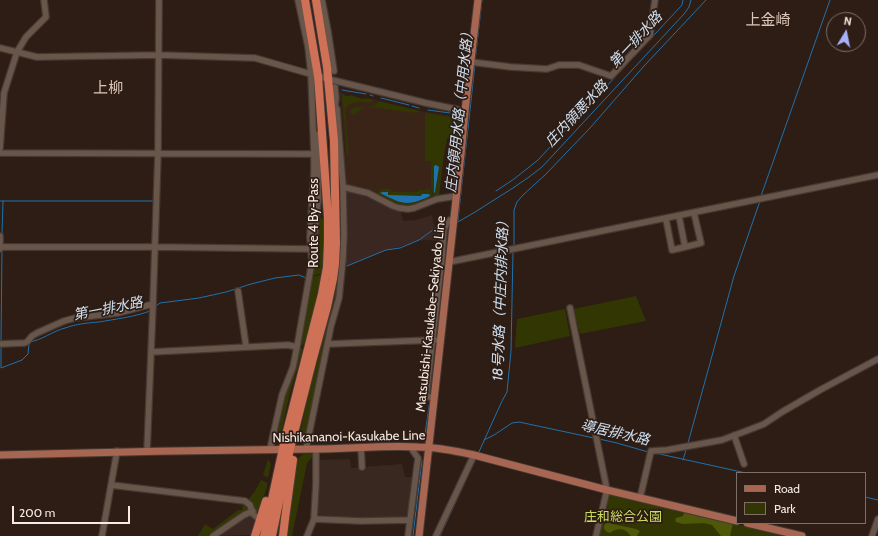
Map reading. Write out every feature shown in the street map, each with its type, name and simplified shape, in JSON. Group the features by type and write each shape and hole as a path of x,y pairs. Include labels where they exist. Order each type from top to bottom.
{"highway":[{"name":"Route 4 By-Pass","path":"272,536 327,267 327,196 320,96 315,75 305,0"},
{"name":"Route 4 By-Pass","path":"311,349 327,306 333,279 336,243 333,104 328,79 322,16 316,0"},
{"path":"284,536 289,449 313,370 311,349"},
{"name":"Route 4 By-Pass","path":"264,536 289,449"},
{"path":"255,536 276,462 289,449"}],"main road":[{"name":"Matsubishi-Kasukabe-Sekiyado Line","path":"418,536 428,447 436,340 449,262 478,0"},
{"name":"Nishikananoi-Kasukabe Line","path":"0,455 117,451 316,449 391,446 428,447 474,455 607,490 736,521"},
{"path":"751,524 802,536"}],"street":[{"path":"0,148 4,94 17,52 26,37 46,17 44,0"},
{"path":"147,451 158,153 159,0"},
{"path":"298,0 311,48"},
{"path":"322,0 322,16 328,31 334,71"},
{"path":"471,62 511,67 547,69 559,65 579,65 611,76 650,35 656,0"},
{"path":"0,48 37,57 159,55 254,58 328,79 465,111"},
{"path":"312,261 310,237 314,178 315,75"},
{"path":"306,449 331,326 339,298 343,258 343,187 337,109 333,104 336,98 335,87"},
{"path":"270,449 282,395 293,367 312,261 318,200 318,117 320,96"},
{"path":"0,153 314,154"},
{"path":"449,262 878,175"},
{"path":"343,187 356,188 393,206 408,209 437,199 456,196"},
{"path":"666,218 672,250 701,243 694,213"},
{"path":"679,216 685,247"},
{"path":"328,344 436,340 444,230 447,223 450,220 454,220"},
{"path":"0,236 0,248 155,247 310,249"},
{"path":"238,290 246,346"},
{"path":"0,344 27,342 37,332 64,321 76,318 118,313 153,304"},
{"path":"570,308 607,490 596,536"},
{"path":"151,352 288,345 311,349"},
{"path":"640,498 651,451 667,450 722,440 764,424 820,390 878,359"},
{"path":"734,435 744,464"},
{"path":"361,447 362,467"},
{"path":"307,536 314,519 316,449"},
{"path":"102,536 117,451"},
{"path":"408,536 418,458 413,451"},
{"path":"436,536 474,455"},
{"path":"111,485 245,501 250,504 253,514 260,520"},
{"path":"212,536 244,515 253,511"},
{"path":"314,519 361,521 410,520"},
{"path":"872,536 878,519"}],"shaded area":[{"path":"340,91 346,96 352,95 359,99 366,98 420,111 453,116 455,118 459,123 459,135 458,139 447,138 439,196 413,207 346,185"},
{"path":"346,190 364,194 380,201 401,213 403,221 416,220 432,215 435,229 438,233 443,234 442,241 420,240 386,250 344,267"},
{"path":"350,459 351,468 402,464 405,477 413,477 408,518 345,519 316,514 319,487 319,460"},
{"path":"251,513 257,519 252,535 216,536"}],"green space":[{"path":"343,94 346,96 374,100 371,102 351,104 346,107 345,111 349,155 347,154"},
{"path":"379,101 420,111 416,113 365,107 353,115 350,112 353,108 374,106"},
{"path":"335,107 340,156 342,231 340,268 337,269"},
{"path":"425,113 451,117 455,123 457,120 459,123 458,139 447,138 439,196 435,198 431,189 431,161 425,161"},
{"path":"382,189 391,189 391,192 418,192 418,190 430,189 434,198 413,207 398,206 377,196 377,192","holes":["382,193 394,196 430,196 409,203"]},
{"path":"319,207 320,218 325,219 323,273 312,276"},
{"path":"340,269 337,298 305,439 299,437 336,270"},
{"path":"323,274 305,342 303,345 300,345 312,277"},
{"path":"636,296 646,321 580,334 573,309"},
{"path":"565,309 570,336 515,348 517,319"},
{"path":"299,347 303,350 290,393 280,438 275,438 284,398"},
{"path":"303,454 315,454 307,463 292,536 287,536 297,460"},
{"path":"268,459 271,464 268,478 263,475"},
{"path":"261,480 268,483 258,516 247,501"},
{"name":"庄和総合公園","path":"609,494 786,536 598,536"},
{"path":"243,502 251,509 212,536 198,536 205,524 213,529 238,510 242,510"},
{"path":"684,512 733,523 730,536 721,536 712,525 704,523 683,524 676,522 676,518 683,516"},
{"path":"608,523 640,531 637,536 631,536 622,529 610,533 604,528 605,524"}],"water":[{"path":"436,165 439,167 434,193 434,166"},
{"path":"388,192 388,195 421,196 422,194 429,194 430,196 416,202 405,203 394,200 380,193"}],"waterway":[{"name":"庄内領用水路（中用水路）","path":"475,61 482,0"},
{"name":"第一排水路","path":"496,191 538,160 682,5 683,0"},
{"name":"庄内領悪水路","path":"458,222 513,188 542,167 684,14 689,7 691,0"},
{"name":"18号水路（中庄内排水路）","path":"514,247 514,210 517,202 590,128 644,66 706,0"},
{"path":"761,196 830,0"},
{"name":"庄内領用水路（中用水路）","path":"458,220 475,64"},
{"path":"342,90 366,94"},
{"path":"381,98 409,105"},
{"path":"412,106 419,108"},
{"path":"428,110 450,113"},
{"path":"159,201 160,177"},
{"path":"0,201 154,201"},
{"path":"2,234 3,201"},
{"path":"688,443 734,276 760,201"},
{"name":"第一排水路","path":"347,266 386,250 400,248 419,240 448,219"},
{"name":"庄内領悪水路","path":"445,249 447,228 450,226"},
{"path":"1,342 2,249"},
{"name":"18号水路（中庄内排水路）","path":"478,454 507,392 511,351 513,252"},
{"name":"第一排水路","path":"156,306 160,303 199,298 226,292 275,278 299,275 306,278"},
{"name":"庄内領悪水路","path":"436,339 442,282"},
{"name":"第一排水路","path":"30,342 61,329 86,323 125,318 150,311"},
{"name":"庄内領悪水路","path":"430,395 435,342"},
{"name":"第一排水路","path":"1,345 1,368 22,360 28,354 29,344"},
{"name":"庄内領悪水路","path":"425,434 430,400"},
{"name":"導居排水路","path":"484,440 512,423 519,422 594,438"},
{"name":"導居排水路","path":"599,439 648,452"},
{"path":"683,460 686,450"},
{"name":"導居排水路","path":"655,453 741,472"},
{"name":"18号水路（中庄内排水路）","path":"440,536 476,458"},
{"name":"庄内領悪水路","path":"413,536 422,460"},
{"name":"導居排水路","path":"866,497 878,500"}],"district":[{"name":"上金崎","path":"768,21"},
{"name":"上柳","path":"108,89"}]}
